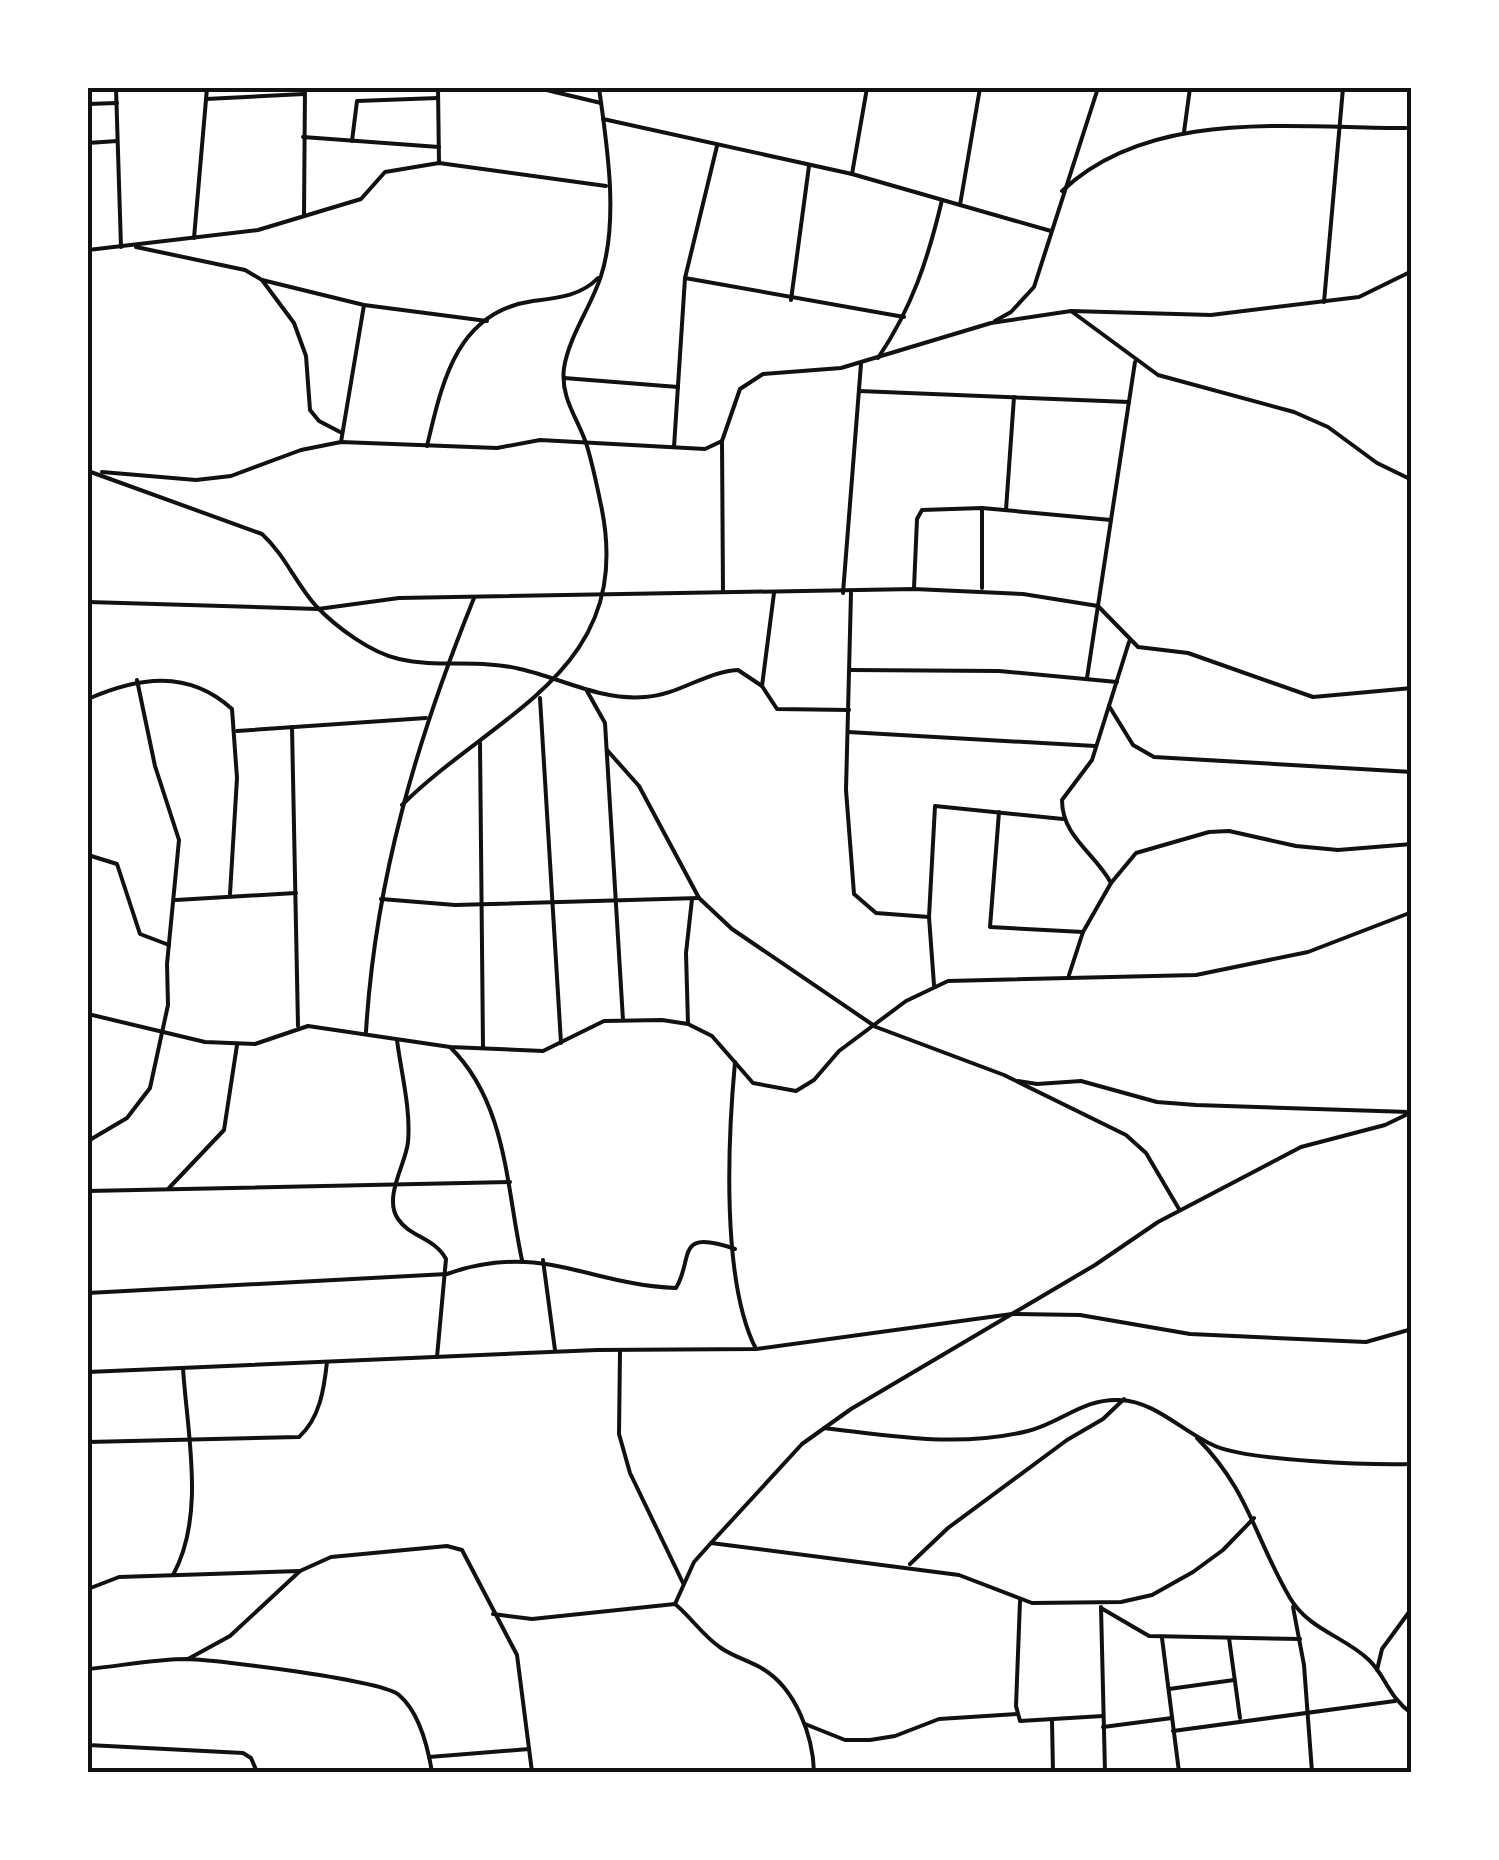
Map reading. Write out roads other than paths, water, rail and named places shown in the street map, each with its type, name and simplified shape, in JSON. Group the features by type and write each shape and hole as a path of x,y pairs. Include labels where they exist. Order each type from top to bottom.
{"street":[{"path":"116,88 121,247"},
{"path":"194,238 207,88"},
{"path":"438,88 439,164"},
{"path":"538,88 601,103"},
{"path":"402,805 556,680 603,596 609,568 606,529 586,441 569,412 564,378 569,352 601,275 608,243 604,119 599,88"},
{"path":"852,174 867,88"},
{"path":"960,205 980,88"},
{"path":"991,324 1011,312 1034,287 1098,88"},
{"path":"1184,132 1190,88"},
{"path":"1324,302 1342,88"},
{"path":"206,98 304,91 304,216"},
{"path":"352,140 357,101 438,98"},
{"path":"88,104 116,102"},
{"path":"604,119 852,174 1051,231"},
{"path":"1062,192 1078,175 1113,156 1184,132 1412,128"},
{"path":"304,137 439,146"},
{"path":"88,143 117,142"},
{"path":"674,447 685,278 718,144"},
{"path":"88,250 258,230 368,196 385,172 439,164 607,186"},
{"path":"791,300 809,165"},
{"path":"878,358 904,318 926,269 942,200"},
{"path":"131,246 234,268 262,280 364,305 487,322"},
{"path":"724,592 722,440 740,389 748,382 787,370 841,368 991,324 1071,311 1211,315 1324,302 1359,297 1412,271"},
{"path":"427,446 444,372 459,344 487,322 522,303 588,288 601,275"},
{"path":"685,278 904,318"},
{"path":"262,280 278,296 306,356 310,410 342,433"},
{"path":"340,442 364,305"},
{"path":"1071,311 1135,362 1158,375 1294,412 1328,427 1377,463 1412,480"},
{"path":"1087,678 1135,362"},
{"path":"844,593 861,363"},
{"path":"564,378 678,387"},
{"path":"859,391 1129,402"},
{"path":"1006,510 1014,397"},
{"path":"90,471 156,478 231,476 301,450 340,442 497,448 540,440 705,449 722,440"},
{"path":"90,471 262,534 279,550 318,608 379,653 416,662 512,666 588,690 631,698 655,696 712,673 738,670 762,686 777,709 848,710"},
{"path":"914,589 918,514 930,509 982,508 1111,520"},
{"path":"982,508 982,591"},
{"path":"88,602 318,608 399,598 982,591 1098,606 1129,642 1155,651 1188,653 1314,698 1412,688"},
{"path":"762,686 774,593"},
{"path":"852,593 846,790 854,894 876,913 929,917"},
{"path":"366,1032 370,963 380,898 402,805 426,718 474,597"},
{"path":"1111,883 1100,862 1070,834 1063,818 1062,800 1084,774 1129,642"},
{"path":"850,670 999,671 1118,682"},
{"path":"88,699 137,680 181,682 212,692 232,709 237,731 230,894"},
{"path":"88,1141 138,1106 150,1088 168,1005 179,840 155,766 137,680"},
{"path":"588,690 604,723 608,750 622,1020"},
{"path":"540,696 560,1043"},
{"path":"1109,706 1133,744 1154,757 1412,772"},
{"path":"237,731 426,718"},
{"path":"292,727 298,1026"},
{"path":"848,732 1095,746"},
{"path":"480,740 483,1048"},
{"path":"608,750 639,786 699,898 732,929 876,1026 1013,1080 1126,1136 1146,1152 1180,1210"},
{"path":"934,986 929,917 935,806 1063,818"},
{"path":"1000,812 990,927 1083,932"},
{"path":"1069,976 1083,932 1111,883 1136,853 1210,832 1252,833 1296,846 1338,850 1412,844"},
{"path":"88,854 117,864 140,934 170,945"},
{"path":"176,900 230,894 296,894"},
{"path":"380,898 482,905 699,898"},
{"path":"688,1024 692,898"},
{"path":"88,1014 205,1042 267,1041 298,1026 366,1032 450,1047 543,1050 591,1026 622,1020 688,1024 712,1036 753,1083 796,1091 814,1080 839,1050 934,986 1069,976 1165,979 1196,975 1308,952 1412,912"},
{"path":"397,1039 408,1141 395,1186 398,1219 437,1246 446,1259 437,1357"},
{"path":"169,1188 224,1130 238,1044"},
{"path":"450,1047 478,1079 510,1182 522,1262"},
{"path":"735,1062 730,1152 735,1249 741,1308 756,1348"},
{"path":"1013,1080 1037,1084 1081,1080 1156,1102 1412,1112"},
{"path":"675,1604 683,1582 711,1543 802,1444 824,1428 1180,1210 1301,1147 1384,1126 1412,1112"},
{"path":"88,1191 510,1182"},
{"path":"88,1293 447,1274 480,1265 543,1260 676,1288 683,1257 694,1245 710,1242 735,1249"},
{"path":"543,1260 556,1352"},
{"path":"88,1372 556,1352 756,1348 1012,1314 1080,1315 1190,1334 1366,1342 1412,1329"},
{"path":"620,1350 619,1434 630,1473 683,1582"},
{"path":"88,1442 299,1438 312,1424 321,1401 327,1362"},
{"path":"173,1575 189,1526 182,1367"},
{"path":"824,1428 953,1443 1033,1430 1080,1406 1124,1400 1152,1408 1218,1448 1328,1461 1412,1464"},
{"path":"908,1566 948,1528 1103,1419 1124,1400"},
{"path":"1194,1434 1239,1487 1292,1602 1309,1713 1312,1772"},
{"path":"711,1543 908,1566 959,1575 1020,1600 1101,1605 1152,1595 1223,1550 1254,1518"},
{"path":"188,1659 230,1636 300,1571 330,1557 447,1546 462,1550 518,1655 532,1772"},
{"path":"88,1589 119,1577 300,1571"},
{"path":"1020,1600 1017,1714 1024,1722 1103,1716"},
{"path":"1292,1602 1310,1622 1354,1647 1377,1670 1394,1701 1412,1714"},
{"path":"493,1614 532,1619 675,1604"},
{"path":"675,1604 721,1649 764,1669 781,1684 805,1724 814,1750 814,1772"},
{"path":"1101,1605 1143,1633 1162,1637 1300,1639"},
{"path":"1101,1605 1104,1772"},
{"path":"1377,1670 1382,1649 1412,1608"},
{"path":"1162,1637 1179,1772"},
{"path":"1229,1638 1240,1720"},
{"path":"88,1670 188,1659 354,1679 386,1687 408,1705 432,1772"},
{"path":"1169,1689 1234,1680"},
{"path":"1174,1731 1394,1701"},
{"path":"805,1724 845,1740 870,1740 895,1736 939,1719 1017,1714"},
{"path":"1103,1727 1172,1718"},
{"path":"1052,1721 1053,1772"},
{"path":"88,1746 243,1753 251,1758 256,1772"},
{"path":"429,1757 530,1749"}]}
